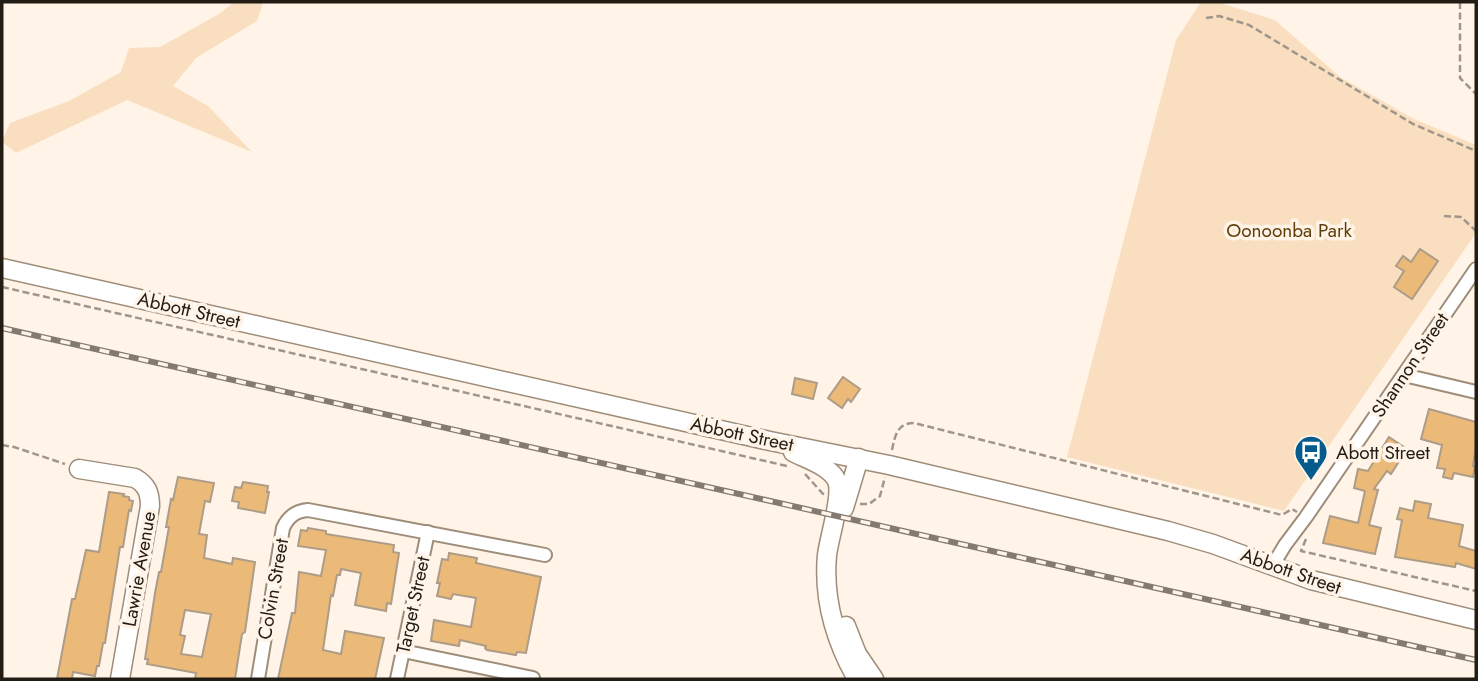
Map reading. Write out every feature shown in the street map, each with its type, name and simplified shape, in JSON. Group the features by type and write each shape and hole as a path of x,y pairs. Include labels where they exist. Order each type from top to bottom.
{"main road":[{"name":"Abbott Street","path":"2,268 770,441 859,458 1168,531 1213,544 1311,580 1476,620"},
{"path":"770,441 815,463 831,474 838,483 842,500 838,545 840,604 851,640 874,679"},
{"path":"857,679 840,646 833,621 829,597 828,553 842,500 859,458"},
{"name":"Lawrie Avenue","path":"79,469 135,478 149,492 150,506 120,679"}],"street":[{"name":"Shannon Street","path":"1273,565 1476,269"},
{"path":"1404,375 1476,392"},
{"name":"Colvin Street","path":"258,679 284,528 287,520 300,510 428,531 545,555"},
{"name":"Target Street","path":"397,679 428,531"},
{"path":"403,651 533,678"}],"path":[{"path":"1460,2 1460,78 1476,94"},
{"path":"1206,18 1219,16 1248,25 1413,124 1476,151"},
{"path":"1444,216 1461,217 1476,231"},
{"path":"2,287 797,468"},
{"path":"804,474 825,497 863,504 874,501 883,490 897,430 906,423 914,423 1282,515 1292,509 1306,517"},
{"path":"2,444 79,469"},
{"path":"1311,533 1301,551 1476,591"}],"green space":[{"path":"234,2 263,2 257,21 196,58 173,86 208,106 252,152 127,100 16,153 2,142 10,123 69,101 121,72 129,48 160,47 219,14"},
{"name":"Oonoonba Park","path":"1201,2 1217,2 1275,20 1340,77 1414,119 1476,145 1476,233 1284,511 1067,457 1176,40"}],"building":[{"path":"1420,249 1438,261 1412,299 1394,287 1404,271 1396,266 1403,256 1411,262"},
{"path":"843,377 860,389 851,402 848,399 842,408 828,398"},
{"path":"795,378 817,383 813,399 792,394"},
{"path":"1429,409 1476,422 1473,477 1454,473 1452,479 1443,477 1445,469 1437,468 1442,445 1421,439"},
{"path":"1389,437 1407,449 1391,474 1387,471 1374,489 1378,490 1369,525 1381,528 1375,554 1323,543 1330,516 1358,523 1365,491 1354,488 1358,469 1368,471"},
{"path":"178,477 214,483 210,502 205,501 199,534 207,535 204,558 232,564 233,558 255,562 235,679 195,679 196,673 147,664 148,659 145,659 169,527 166,527 171,499 173,500","holes":["185,610 211,614 202,657 181,654 185,636 180,635"]},
{"path":"243,482 268,486 265,513 238,508 239,502 232,501 235,487 241,488"},
{"path":"109,492 124,494 123,496 133,501 123,547 120,547 99,666 95,676 73,672 72,679 57,679 72,599 75,599 86,550 99,552"},
{"path":"1415,501 1431,504 1428,518 1463,525 1459,546 1476,551 1476,569 1456,563 1455,567 1395,557 1402,520 1397,519 1400,508 1413,511"},
{"path":"308,528 326,531 326,534 394,545 393,552 399,553 391,604 387,603 386,611 355,605 361,573 341,569 340,575 337,575 333,596 331,595 323,650 341,654 345,631 384,638 375,679 278,679 292,613 295,613 299,572 321,576 326,550 298,546 301,530 307,531"},
{"path":"449,553 477,558 476,563 541,577 526,653 517,652 516,655 487,650 486,646 460,640 459,646 431,641 434,620 471,627 476,598 453,594 451,599 437,596 442,559 448,560"}],"railway":[{"path":"2,328 1476,660"}],"place":[{"name":"Abott Street","path":"1311,482"}]}
